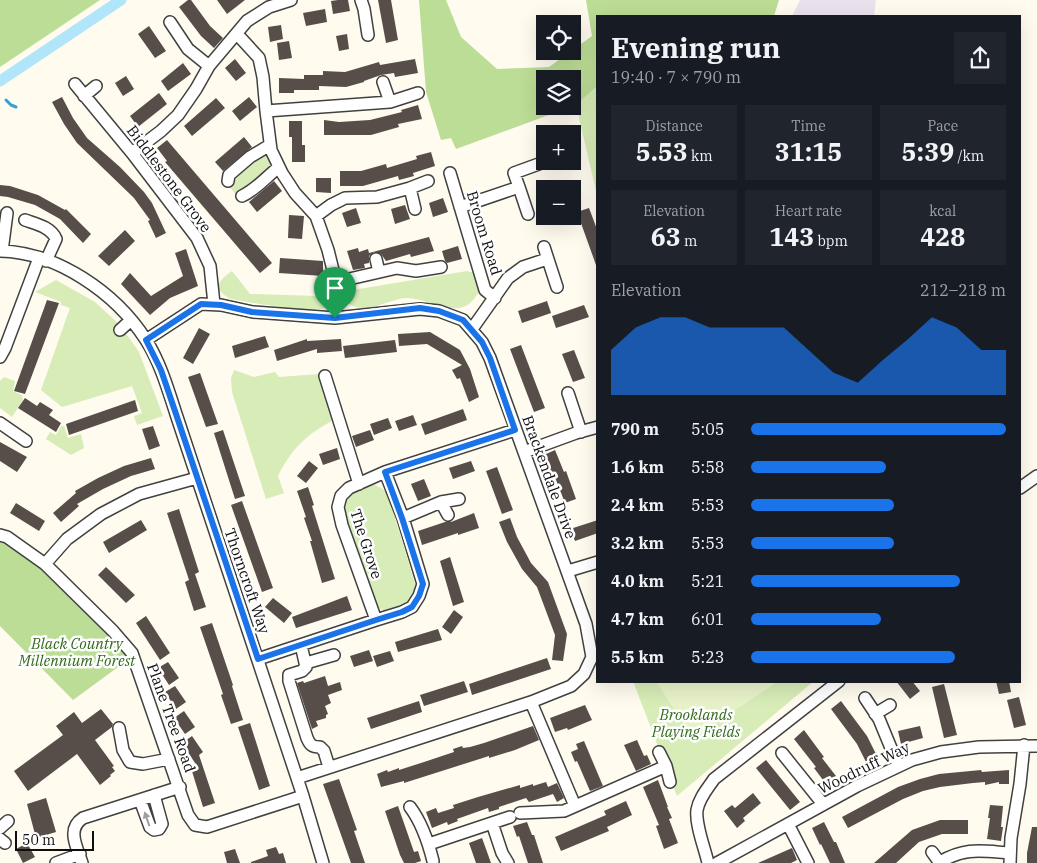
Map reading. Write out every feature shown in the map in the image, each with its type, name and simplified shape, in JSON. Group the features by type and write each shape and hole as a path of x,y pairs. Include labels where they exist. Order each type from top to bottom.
{"street":[{"path":"132,153 161,131 178,115 210,66 247,21 269,7 291,0"},
{"path":"361,0 368,36"},
{"path":"170,22 188,49 210,66"},
{"path":"237,34 258,58 263,77 270,144 280,167 295,193 316,216 328,250 336,282 335,318"},
{"path":"384,82 390,102"},
{"name":"Biddlestone Grove","path":"75,84 132,153 197,238 210,266 214,304"},
{"path":"84,96 96,86"},
{"path":"266,112 390,102 418,93"},
{"path":"228,182 229,175 250,157 270,144"},
{"path":"528,214 514,173 536,165"},
{"path":"242,196 252,191 280,167"},
{"name":"Broom Road","path":"450,173 485,290 495,298"},
{"path":"316,216 345,198 378,196 410,188 428,181"},
{"path":"460,207 519,187"},
{"path":"410,188 415,209"},
{"path":"1,251 7,213"},
{"path":"0,357 42,260 56,239 44,227 25,220"},
{"path":"544,247 557,287"},
{"name":"Thorncroft Way","path":"1,251 63,266 96,286 131,320 146,340 161,370 258,659 323,863"},
{"path":"376,259 379,272"},
{"name":"Broom Road","path":"472,329 508,278 523,266 547,259"},
{"path":"336,282 397,268 416,271 441,268"},
{"name":"Brackendale Drive","path":"146,340 201,304 214,304 252,312 335,318 420,308 439,311 463,320 482,342 490,358 568,571 586,624 592,657 584,674 571,686 531,702 296,778"},
{"path":"120,330 131,320"},
{"path":"325,376 359,484"},
{"path":"568,394 581,432"},
{"path":"0,423 26,441"},
{"path":"524,452 596,428"},
{"name":"The Grove","path":"376,620 342,525 338,507 342,496 349,488 385,472 515,430"},
{"path":"258,659 402,612 412,607 419,596 423,584 385,472"},
{"path":"1021,487 1037,476"},
{"path":"44,564 67,539 101,514 139,494 197,478"},
{"path":"402,518 441,502 459,499"},
{"path":"441,502 448,515"},
{"name":"Plane Tree Road","path":"0,535 7,537 44,564 113,631 132,654 180,787 188,815 195,825 207,827 303,796"},
{"path":"568,571 596,563"},
{"path":"301,645 306,667 302,671 290,675 288,681 307,738 310,744 314,747 320,747 324,751 329,767"},
{"path":"306,663 334,655"},
{"path":"708,863 697,810 703,795 714,779 836,683"},
{"path":"865,698 890,742 898,765"},
{"path":"531,702 570,808"},
{"path":"875,714 890,705"},
{"path":"119,728 123,750 130,762 143,764 169,759"},
{"path":"932,852 940,863 957,853 976,851 1010,858 1024,745"},
{"name":"Woodruff Way","path":"717,863 898,765 941,752 979,747 1037,746"},
{"path":"659,752 666,766 670,782"},
{"path":"782,753 823,804"},
{"path":"428,844 515,815 570,808 666,766"},
{"path":"56,863 81,859 73,832 76,822 83,818 180,787"},
{"path":"140,800 150,827 154,830 162,824 154,795"},
{"path":"410,806 424,830 433,861"},
{"path":"492,823 502,853 508,863"},
{"path":"788,824 808,863"}],"shaded area":[{"path":"800,0 876,0 874,15 792,15"}],"green space":[{"path":"0,0 100,0 0,67"},
{"path":"419,0 446,0 461,37 497,69 549,67 559,60 581,60 581,44 592,36 586,0 779,0 774,15 596,15 596,87 581,100 581,70 536,70 536,115 549,115 456,149 451,138 441,140 426,92"},
{"path":"596,86 596,191 581,125 578,115 581,115 581,100"},
{"path":"267,149 273,166 245,189 238,191 237,196 229,186 231,179"},
{"path":"232,271 250,294 317,296 317,288 330,289 332,291 331,302 325,308 307,310 231,299 221,292 219,285 223,278"},
{"path":"467,271 474,273 480,291 471,303 463,307 442,307 412,298 405,298 362,308 349,304 346,297 347,293 353,290"},
{"path":"56,280 95,302 120,325 139,352 163,416 137,425 134,416 142,413 132,386 62,407 41,390 70,308 61,305 61,302 35,292"},
{"path":"234,370 254,377 275,372 279,377 319,374 334,420 316,430 301,443 283,466 278,476 284,493 266,499 232,392 231,378"},
{"path":"4,377 15,381 13,391 22,395 23,400 12,417 0,408 0,381"},
{"path":"61,426 64,426 68,438 81,434 84,448 71,455 46,439 50,432 56,435"},
{"path":"373,484 388,494 415,584 414,592 405,605 391,611 378,607 373,600 344,508 347,497 353,490"},
{"name":"Black Country Millennium Forest","path":"0,541 4,541 43,570 108,635 129,659 73,700 0,626"},
{"name":"Brooklands Playing Fields","path":"634,683 812,683 677,796"},
{"path":"657,683 776,683 693,738"}],"building":[{"path":"188,0 191,0 210,26 223,38 214,48 201,36 179,7"},
{"path":"217,0 245,0 227,14"},
{"path":"348,0 350,11 333,14 331,1"},
{"path":"378,0 391,0 398,40 386,43"},
{"path":"325,9 327,22 306,26 303,13"},
{"path":"281,25 283,39 270,42 268,27"},
{"path":"149,26 166,51 155,58 138,34"},
{"path":"347,34 349,49 339,51 336,36"},
{"path":"289,41 292,58 279,60 277,43"},
{"path":"235,59 246,73 236,81 225,68"},
{"path":"415,59 418,73 395,77 394,73 381,75 346,87 319,86 319,90 294,90 294,93 279,93 279,78 304,79 304,75 323,75 323,71 345,72 379,62 380,65"},
{"path":"183,63 191,74 168,91 161,81"},
{"path":"126,76 134,89 123,96 115,83"},
{"path":"159,93 167,104 138,127 130,116"},
{"path":"62,97 73,118 87,138 120,167 144,192 152,203 166,233 156,238 148,221 150,220 134,198 77,143 52,102"},
{"path":"249,97 257,107 240,121 232,111"},
{"path":"216,98 225,108 192,136 184,126"},
{"path":"418,105 422,119 398,124 399,127 371,135 324,135 324,120 339,122 370,120 402,112 401,110"},
{"path":"289,121 302,121 302,145 305,145 305,162 292,162 292,137 289,137"},
{"path":"244,137 252,147 223,171 215,162"},
{"path":"167,140 272,263 260,273 165,162 167,161 157,148"},
{"path":"431,152 435,166 413,173 414,176 399,180 398,176 363,186 340,186 340,171 361,171 386,164 387,168 417,159 416,156"},
{"path":"316,178 331,178 331,193 316,192"},
{"path":"274,181 282,191 257,212 249,202"},
{"path":"0,185 10,186 38,195 66,209 91,234 83,243 60,219 35,205 0,196"},
{"path":"443,198 448,212 433,217 429,203"},
{"path":"405,205 410,219 395,224 391,209"},
{"path":"356,208 361,223 347,227 342,213"},
{"path":"589,208 596,227 596,265 581,223 581,211"},
{"path":"289,215 304,216 302,239 288,238"},
{"path":"125,230 135,241 109,266 98,256"},
{"path":"429,237 434,251 411,257 410,254 386,261 381,254 374,252 369,256 369,263 364,264 365,268 353,270 347,251 358,248 359,252 368,249 369,253"},
{"path":"458,246 462,259 447,263 442,251"},
{"path":"186,249 198,286 170,298 150,315 121,284 130,273 151,296 183,276 175,253"},
{"path":"280,258 323,261 323,276 279,273"},
{"path":"47,300 59,303 25,394 14,391"},
{"path":"547,301 551,313 522,323 518,311"},
{"path":"584,305 589,317 556,328 552,316"},
{"path":"199,328 210,334 193,364 183,358"},
{"path":"430,332 460,350 470,369 479,397 469,402 460,378 457,379 452,370 462,365 427,344 399,346 398,334"},
{"path":"265,336 269,347 235,358 232,346"},
{"path":"307,339 307,341 341,339 342,351 317,353 317,349 277,361 274,350"},
{"path":"395,340 397,352 345,358 343,346"},
{"path":"521,345 545,408 534,412 510,349"},
{"path":"574,350 585,378 573,382 562,354"},
{"path":"200,373 218,424 206,427 188,377"},
{"path":"25,398 37,406 40,402 53,410 49,415 61,423 56,432 18,408"},
{"path":"135,400 138,411 69,435 66,424"},
{"path":"463,409 467,420 425,435 421,424"},
{"path":"413,415 417,425 399,431 395,421"},
{"path":"388,418 392,428 374,435 370,424"},
{"path":"153,426 160,446 149,450 142,429"},
{"path":"223,430 245,496 235,499 214,433"},
{"path":"370,430 374,440 356,447 352,436"},
{"path":"0,442 27,457 17,472 0,461"},
{"path":"337,448 340,459 323,465 319,454"},
{"path":"555,450 564,472 566,471 576,499 565,503 544,455"},
{"path":"151,458 155,469 131,476 103,489 77,504 79,506 61,522 53,513 76,493 75,491 98,478 124,466"},
{"path":"309,461 318,468 306,483 297,476"},
{"path":"471,461 475,471 453,479 449,468"},
{"path":"497,467 513,510 502,514 486,471"},
{"path":"424,479 431,496 418,501 411,484"},
{"path":"308,487 314,505 312,506 335,579 322,583 310,541 312,541 304,518 306,517 297,491"},
{"path":"242,501 273,588 262,592 231,505"},
{"path":"16,503 45,521 39,531 10,513"},
{"path":"179,509 199,572 195,574 206,607 194,611 185,582 189,580 167,513"},
{"path":"474,513 479,528 422,545 418,531 445,522 451,522"},
{"path":"510,518 517,537 531,563 548,582 567,634 563,661 552,660 555,635 537,587 522,569 507,542 499,522"},
{"path":"141,520 147,530 109,553 103,542"},
{"path":"596,521 596,534 575,541 570,529"},
{"path":"450,557 464,602 453,606 440,561"},
{"path":"106,567 135,595 126,603 98,575"},
{"path":"347,596 352,610 296,628 292,617"},
{"path":"273,598 292,613 284,623 265,607"},
{"path":"454,610 463,617 451,634 442,627"},
{"path":"146,616 170,653 160,660 136,623"},
{"path":"212,623 243,720 231,724 221,695 223,694 200,627"},
{"path":"438,629 442,640 398,652 395,642"},
{"path":"369,650 373,661 354,667 350,656"},
{"path":"390,651 394,661 377,667 373,656"},
{"path":"547,658 551,669 472,695 469,684"},
{"path":"168,662 179,678 169,685 158,668"},
{"path":"325,676 328,686 340,682 342,690 328,695 331,703 325,706 328,714 326,718 316,721 318,726 312,729 297,683 303,681 304,683"},
{"path":"464,681 468,692 424,706 420,695"},
{"path":"898,683 914,683 920,691 910,699"},
{"path":"996,683 1009,683 1011,692 999,694"},
{"path":"944,684 957,735 944,738 932,687"},
{"path":"175,686 186,702 176,709 165,692"},
{"path":"1019,697 1026,725 1014,728 1007,700"},
{"path":"419,701 422,712 371,729 367,718"},
{"path":"841,701 867,736 878,758 867,764 857,744 831,709"},
{"path":"585,705 592,720 568,730 567,728 555,732 550,718"},
{"path":"101,709 113,724 112,727 95,740 114,766 112,767 115,771 111,776 100,785 77,754 28,791 14,771 63,735 56,726 74,712 82,723"},
{"path":"184,711 195,727 185,734 174,718"},
{"path":"250,723 270,786 259,790 238,727"},
{"path":"533,726 539,740 515,750 489,758 489,756 404,783 404,781 381,787 377,774 387,770 388,772 399,768 399,770 454,752 453,749 462,746 463,748 470,747"},
{"path":"920,726 923,738 901,744 898,731"},
{"path":"804,730 836,776 826,784 814,768 816,767 794,739"},
{"path":"192,736 203,752 199,755 215,803 203,807 191,768 197,766 182,743"},
{"path":"637,740 644,756 647,755 651,764 636,771 624,745"},
{"path":"584,741 603,786 590,791 571,752 578,749 576,744"},
{"path":"766,760 800,802 790,810 756,768"},
{"path":"981,770 982,772 1009,770 1009,784 999,784 999,782 985,785 985,782 940,787 923,791 903,799 848,828 842,817 898,787 920,779 939,774"},
{"path":"339,779 357,830 354,831 365,863 351,863 323,784"},
{"path":"658,780 672,818 669,819 678,843 664,849 656,826 659,825 643,787"},
{"path":"546,782 548,787 557,783 564,798 557,802 553,794 529,802 526,798 499,807 499,809 489,812 488,808 457,819 458,821 448,825 447,822 432,828 426,812 436,808 438,813 454,808 453,805 478,797 520,785 520,788"},
{"path":"753,793 761,803 743,818 745,821 737,828 724,811 732,805 735,808"},
{"path":"46,798 56,832 36,838 27,804"},
{"path":"626,801 632,815 607,827 609,831 561,851 555,837 606,815 604,811"},
{"path":"990,805 1003,806 1001,841 987,839"},
{"path":"398,806 414,852 418,851 421,861 404,863 400,855 385,811"},
{"path":"940,820 968,820 968,834 942,834 919,842 896,863 874,863 912,830"},
{"path":"527,822 532,835 534,835 543,863 528,863 519,836 517,837 513,826"},
{"path":"824,822 834,842 836,842 845,863 830,863 820,845 812,828"},
{"path":"1032,827 1037,827 1037,863 1027,863 1027,853"},
{"path":"482,838 491,863 476,863 469,843"},
{"path":"27,843 35,857 23,863 16,849"},
{"path":"276,847 279,854 283,853 286,863 251,863 268,856 266,850"},
{"path":"792,848 797,860 791,863 758,863"},
{"path":"235,849 240,863 227,863 224,852"}],"waterway":[{"path":"0,81 121,0"},
{"path":"6,100 16,107"}],"route":[{"path":"201,304 221,305 252,312 335,318 420,308 439,311 463,320 482,342 490,358 515,430 385,472 423,584 419,596 412,607 402,612 258,659 161,370 146,340 201,304"}]}
